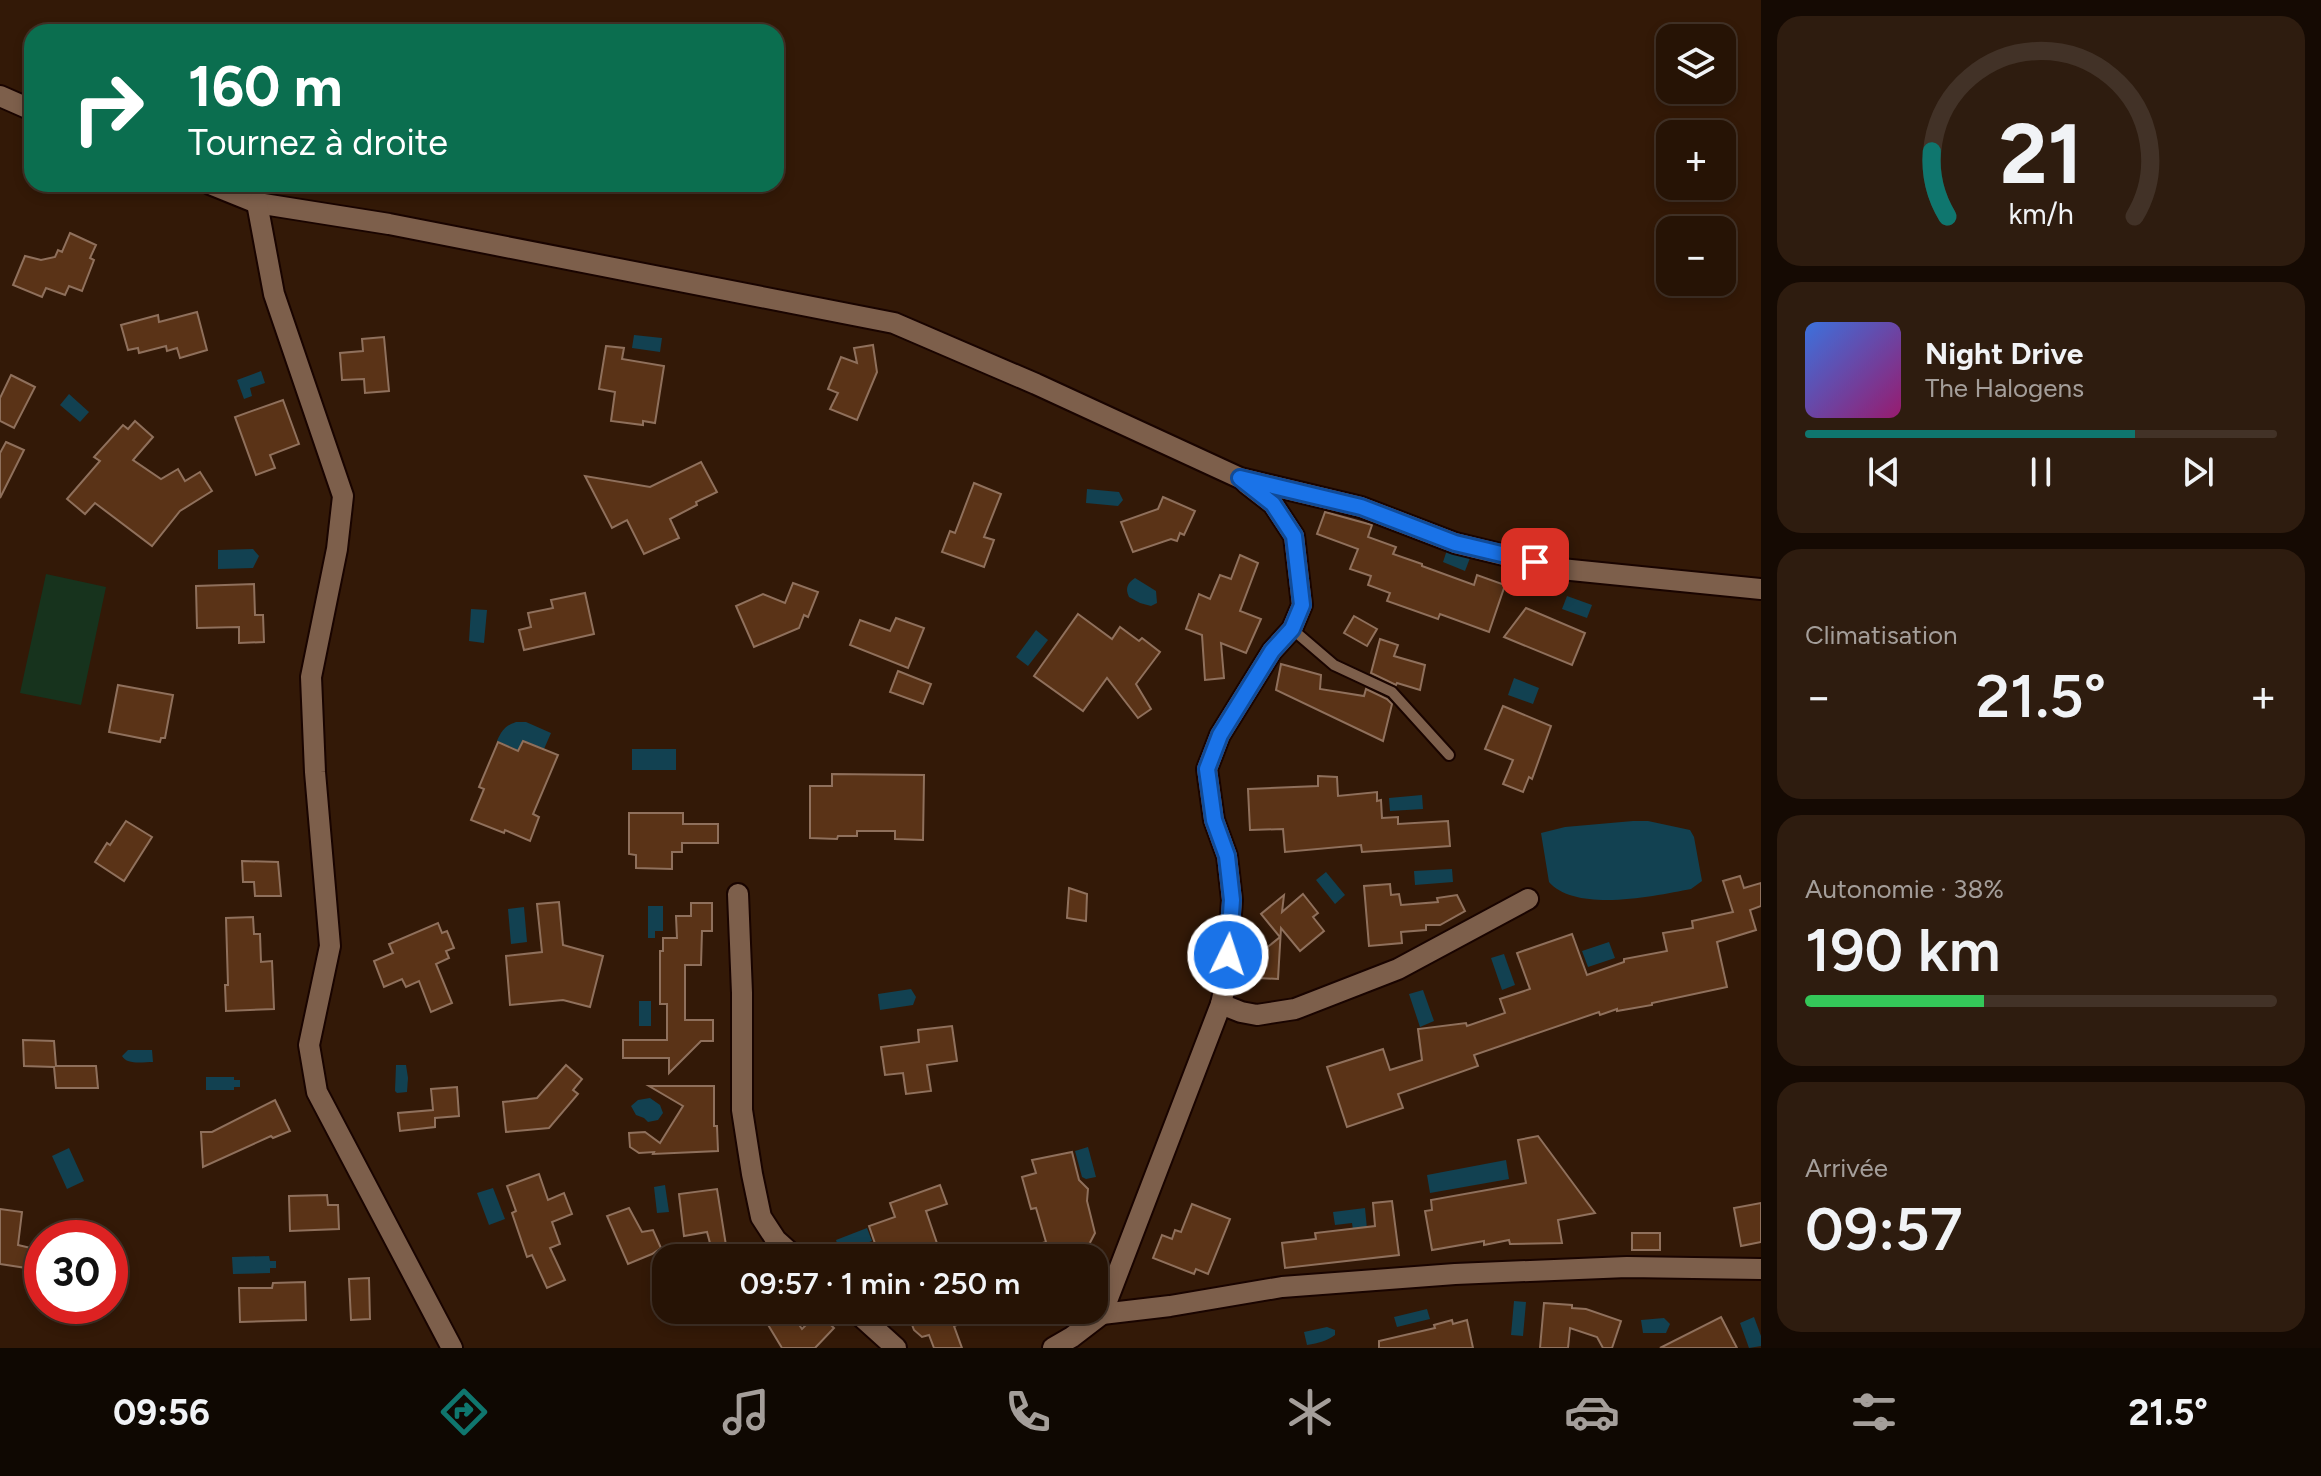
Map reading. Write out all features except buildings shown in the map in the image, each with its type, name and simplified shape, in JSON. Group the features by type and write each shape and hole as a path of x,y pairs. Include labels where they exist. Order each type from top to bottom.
{"street":[{"path":"0,96 24,106"},
{"path":"230,192 257,203 389,224 894,323 1240,478 1361,507 1455,543 1561,569 1761,589"},
{"path":"257,203 274,294 343,496 337,549 311,677 315,772 330,946 309,1045 317,1092 452,1348"},
{"path":"1108,1298 1221,1004 1226,982 1232,900 1227,856 1214,820 1207,769 1220,735 1272,651 1292,629 1302,605 1294,536 1273,504 1240,478"},
{"path":"738,894 742,1110 761,1217 780,1244"},
{"path":"1221,1004 1257,1015 1295,1009 1398,969 1528,899"},
{"path":"1108,1313 1282,1287 1455,1274 1627,1267 1761,1269"},
{"path":"869,1324 896,1348"},
{"path":"1053,1348 1089,1324"}],"lane":[{"path":"1292,629 1334,665 1392,692 1449,755"}],"green space":[{"path":"46,574 106,587 81,705 20,693"}],"water":[{"path":"634,335 662,338 660,352 632,348"},
{"path":"261,371 265,383 250,388 252,396 244,399 237,380"},
{"path":"69,394 89,412 80,422 60,405"},
{"path":"1087,489 1119,492 1123,500 1118,506 1086,503"},
{"path":"253,549 259,556 253,568 218,569 218,550"},
{"path":"1447,550 1470,558 1465,571 1443,562"},
{"path":"1135,578 1156,591 1157,603 1151,606 1129,597 1128,586"},
{"path":"1567,596 1592,605 1587,618 1562,609"},
{"path":"471,609 487,610 484,643 469,641"},
{"path":"1036,630 1048,640 1028,666 1016,657"},
{"path":"1514,678 1539,688 1533,704 1508,695"},
{"path":"516,722 526,722 551,733 544,749 523,740 518,750 497,741 504,729"},
{"path":"632,749 676,749 676,770 632,770"},
{"path":"1422,795 1423,809 1390,811 1389,798"},
{"path":"1633,821 1690,830 1702,881 1691,889 1617,900 1578,897 1561,891 1549,882 1541,833 1565,827"},
{"path":"1452,869 1453,882 1415,885 1414,871"},
{"path":"1326,872 1345,895 1335,904 1316,880"},
{"path":"648,906 663,906 663,931 655,931 655,938 648,938"},
{"path":"524,907 527,942 511,944 508,909"},
{"path":"1609,942 1615,958 1588,967 1582,951"},
{"path":"1504,954 1515,985 1502,990 1491,958"},
{"path":"911,989 916,997 913,1005 880,1010 878,994"},
{"path":"1423,990 1434,1021 1420,1027 1409,994"},
{"path":"639,1001 651,1001 651,1026 639,1026"},
{"path":"128,1050 152,1050 153,1062 127,1061 122,1056"},
{"path":"396,1065 406,1065 407,1092 395,1091"},
{"path":"206,1077 234,1077 234,1080 240,1080 240,1087 234,1087 234,1090 206,1090"},
{"path":"650,1098 660,1105 663,1113 658,1120 648,1122 636,1115 631,1106 638,1100"},
{"path":"1088,1147 1096,1177 1086,1179 1082,1177 1075,1151"},
{"path":"69,1148 84,1181 67,1189 52,1156"},
{"path":"1506,1160 1509,1179 1430,1193 1427,1175"},
{"path":"665,1185 669,1212 657,1213 654,1187"},
{"path":"493,1188 505,1219 489,1225 477,1193"},
{"path":"1365,1208 1367,1229 1353,1230 1352,1223 1335,1225 1333,1212"},
{"path":"867,1228 872,1241 837,1244 836,1240"},
{"path":"269,1256 270,1261 276,1261 276,1268 270,1268 270,1273 233,1274 232,1257"},
{"path":"1514,1301 1526,1302 1523,1336 1511,1335"},
{"path":"1427,1309 1430,1319 1397,1327 1394,1317"},
{"path":"1754,1317 1761,1346 1749,1348 1740,1323"},
{"path":"1664,1318 1670,1324 1666,1333 1643,1333 1641,1320"},
{"path":"1327,1327 1335,1330 1335,1335 1307,1345 1304,1332"}],"route":[{"path":"1228,955 1232,900 1227,856 1214,820 1207,769 1220,735 1272,651 1292,629 1302,605 1294,536 1273,504 1240,478 1361,507 1455,543 1535,562"}]}
